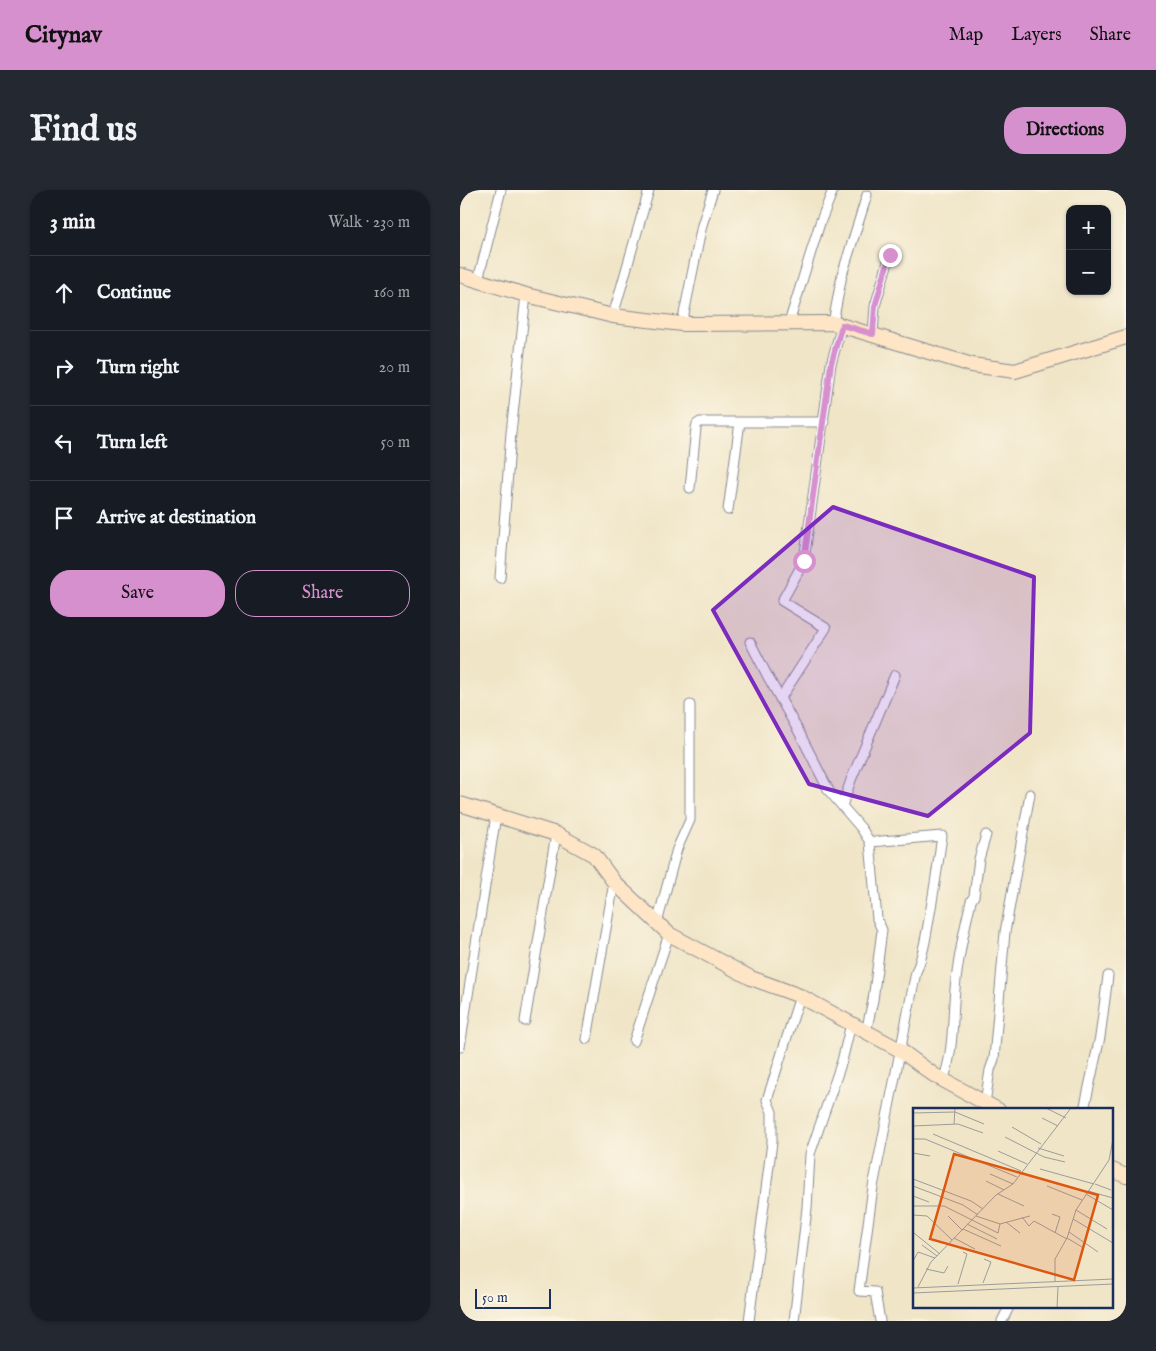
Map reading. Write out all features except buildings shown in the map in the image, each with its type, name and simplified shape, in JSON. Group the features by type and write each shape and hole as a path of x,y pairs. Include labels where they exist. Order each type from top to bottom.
{"street":[{"path":"478,280 501,190"},
{"path":"613,316 648,190"},
{"path":"682,324 702,225 713,190"},
{"path":"789,323 820,223 833,190"},
{"path":"780,699 826,628 782,600 804,561 824,422 842,275 866,195"},
{"path":"873,334 875,306 890,255"},
{"path":"460,275 526,295 613,316 682,324 837,324 972,365 1015,370 1126,337"},
{"path":"500,578 511,433 526,295"},
{"path":"690,488 697,424 700,422 824,422"},
{"path":"728,510 740,422"},
{"path":"750,642 799,732 828,791 861,828 870,842 878,919 882,930 873,1000 866,1032"},
{"path":"842,806 895,675"},
{"path":"657,923 677,849 690,820 690,705"},
{"path":"994,1108 990,1070 994,1060 1005,932 1030,794"},
{"path":"460,804 556,834 594,855 614,882 669,934 751,978 800,996 900,1050 943,1081 994,1108"},
{"path":"460,1047 496,815"},
{"path":"525,1021 556,834"},
{"path":"943,1081 951,1054 955,987 971,902 974,896 979,860 986,835"},
{"path":"870,842 942,836 927,933 920,964 916,972 873,1187 859,1291 875,1292 880,1321"},
{"path":"587,1039 614,882"},
{"path":"634,1041 669,934"},
{"path":"1084,1108 1100,1037 1108,976"},
{"path":"749,1321 772,1142 772,1112 767,1100 800,996"},
{"path":"794,1321 807,1208 810,1154 842,1061 851,1024"},
{"path":"1114,1171 1126,1176"},
{"path":"1002,1321 1008,1308"}],"highlighted area":[{"path":"833,507 1034,577 1030,733 928,816 809,784 713,610"}],"route":[{"path":"804,561 831,364 842,325 873,334 875,306 890,255"}]}
